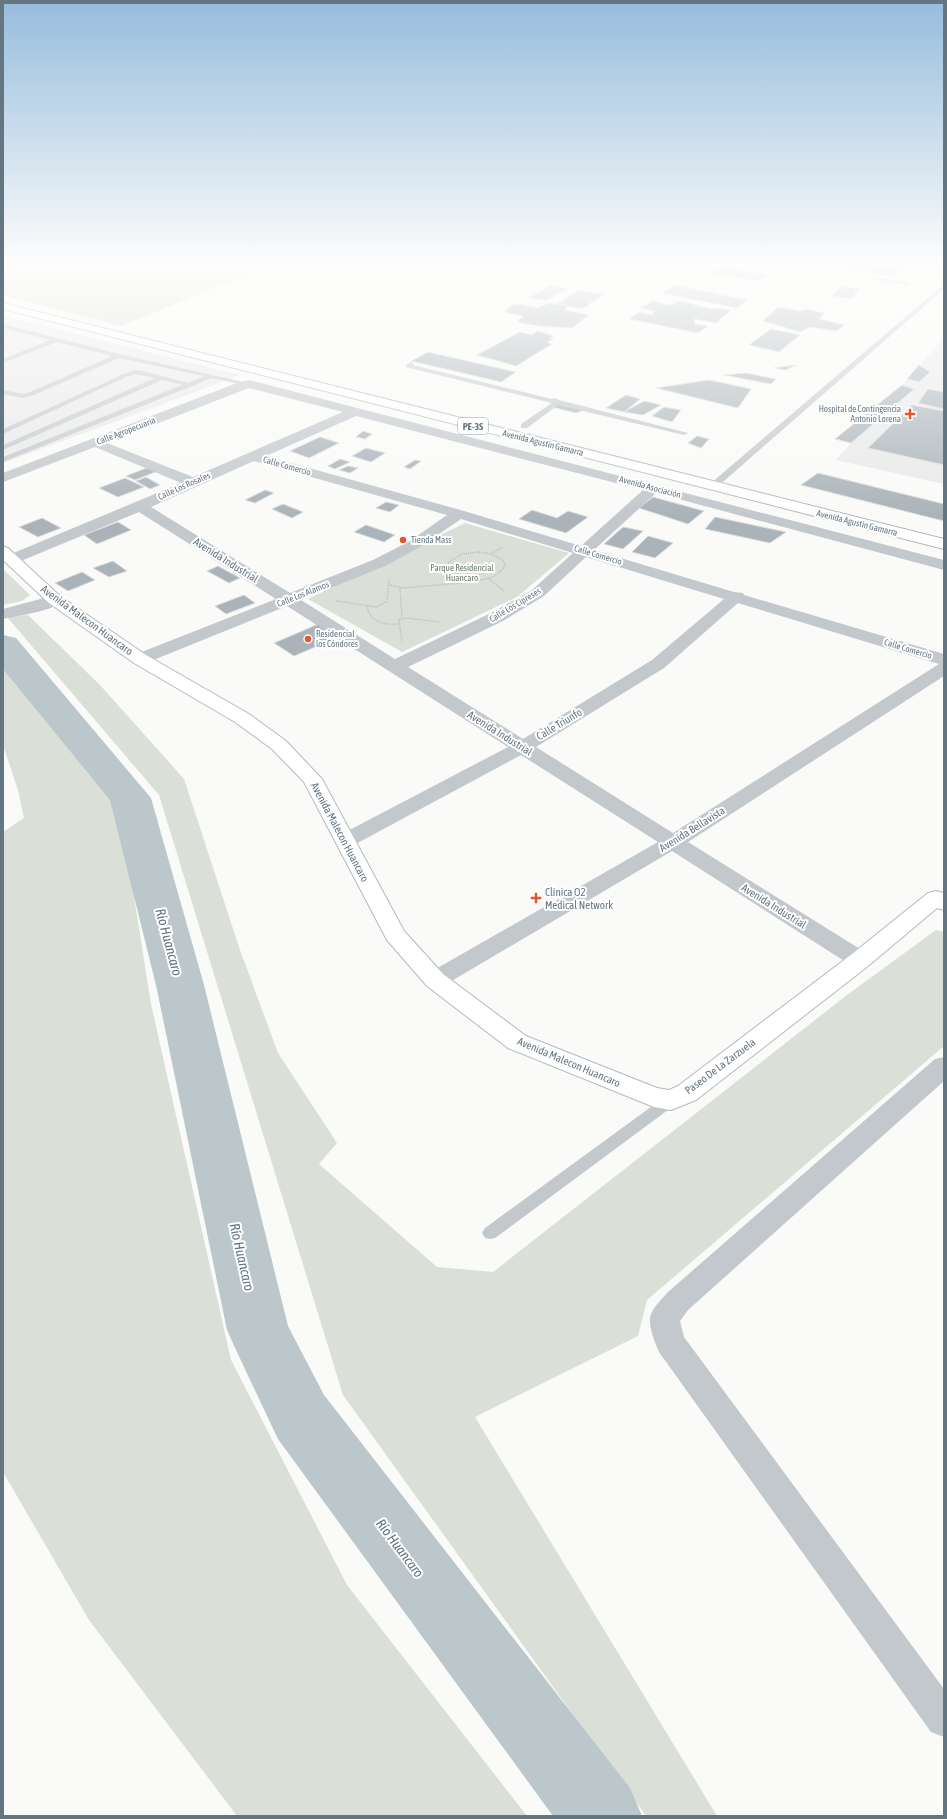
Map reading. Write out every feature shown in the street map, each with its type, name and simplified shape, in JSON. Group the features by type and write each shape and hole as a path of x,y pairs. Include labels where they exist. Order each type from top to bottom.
{"main road":[{"name":"Avenida Agustín Gamarra","path":"164,347 944,544"},
{"name":"Avenida Agustín Gamarra","path":"201,347 524,426 944,532"},
{"path":"486,429 498,420"},
{"name":"Avenida Malecon Huancaro","path":"7,555 47,603 242,718 279,745 312,779 395,935 435,980 517,1042 654,1097 672,1100"},
{"name":"Paseo De La Zarzuela","path":"672,1100 687,1093 941,897"}],"street":[{"name":"Avenida Asociación","path":"248,384 653,488 944,565"},
{"name":"Calle Agropecuaria","path":"3,478 248,384"},
{"name":"Calle Los Rosales","path":"7,555 140,506 356,411"},
{"path":"96,442 192,482"},
{"name":"Calle Comercio","path":"251,456 585,551 944,660"},
{"name":"Calle Los Cipreses","path":"395,666 497,617 538,593 653,488"},
{"name":"Avenida Industrial","path":"140,506 860,960"},
{"name":"Calle Los Alamos","path":"140,659 379,563 415,544 459,514"},
{"name":"Calle Triunfo","path":"345,841 522,747 658,664 737,596"},
{"path":"3,614 47,603"},
{"name":"Avenida Bellavista","path":"435,980 673,842 944,668"},
{"path":"943,1068 678,1301 665,1318 670,1342 944,1719"}],"lane":[{"path":"3,361 39,347"},
{"path":"83,347 248,384"},
{"path":"713,486 873,347"},
{"path":"3,392 23,396 32,394 118,356"},
{"path":"411,364 408,366 556,400 684,432"},
{"path":"3,432 126,374 135,372 189,385"},
{"path":"3,460 211,376"},
{"path":"3,448 161,378"},
{"path":"524,426 556,403 556,400"},
{"name":"Paseo De La Zarzuela","path":"490,1233 672,1100"}],"path":[{"path":"491,554 503,547"},
{"path":"473,552 491,554 503,560 505,565 502,572 488,578 468,579 454,574 449,569 448,563 451,559 473,552"},
{"path":"330,601 377,607 387,601 390,578"},
{"path":"488,578 505,592"},
{"path":"389,585 400,587 461,583 468,579"},
{"path":"400,587 402,619 399,620 399,624 402,648"},
{"path":"367,606 369,615 376,621 392,625 399,624"},
{"path":"402,619 406,618 444,623"}],"shaded area":[{"path":"3,347 128,347 241,375 3,463"},
{"name":"Hospital de Contingencia Antonio Lorena","path":"936,347 944,347 944,484 836,460"}],"green space":[{"name":"Parque Residencial Huancaro","path":"465,523 569,553 517,597 402,652 308,599"},
{"path":"3,569 30,595 22,601 3,605"},
{"path":"28,615 100,685 184,779 240,950 278,1053 337,1143 319,1164 437,1267 493,1272 847,995 936,930 944,932 944,1046 647,1300 638,1336 475,1417 717,1816 646,1816 343,1395 159,795 7,617"},
{"path":"3,658 109,794 123,827 151,1004 231,1360 347,1585 527,1816 237,1816 89,1620 3,1472 3,832 24,818 18,790 3,745"}],"building":[{"path":"492,347 547,347 516,366 477,355"},
{"path":"757,347 785,347 779,352"},
{"path":"428,352 516,372 501,382 411,361"},
{"path":"796,365 786,370 774,368"},
{"path":"919,365 930,372 919,382 907,379"},
{"path":"746,373 776,379 771,384 724,375"},
{"path":"709,380 751,389 738,408 656,388"},
{"path":"902,385 914,389 851,443 835,439"},
{"path":"928,389 944,392 944,409 918,403"},
{"path":"626,395 640,399 624,412 606,408"},
{"path":"644,401 661,405 643,415 624,412"},
{"path":"557,404 584,410 576,413 552,407"},
{"path":"912,405 944,411 944,465 868,448"},
{"path":"664,407 681,410 672,422 652,416"},
{"path":"363,431 372,434 365,439 356,437"},
{"path":"697,436 709,439 701,448 688,443"},
{"path":"320,437 339,443 309,458 290,451"},
{"path":"366,448 385,453 371,462 352,456"},
{"path":"340,459 350,462 335,469 328,466"},
{"path":"415,460 421,461 410,469 404,467"},
{"path":"348,466 358,468 350,473 339,470"},
{"path":"149,467 158,471 135,480 126,476"},
{"path":"818,473 944,504 944,521 801,485"},
{"path":"146,477 160,485 150,489 136,481"},
{"path":"125,478 144,487 118,497 99,488"},
{"path":"265,490 274,493 255,503 245,500"},
{"path":"653,497 704,511 688,524 639,508"},
{"path":"386,502 399,505 390,512 376,508"},
{"path":"283,504 303,512 292,518 272,509"},
{"path":"532,510 557,518 568,511 588,517 566,533 519,519"},
{"path":"715,517 786,532 770,543 705,529"},
{"path":"42,518 61,528 38,537 19,527"},
{"path":"118,522 131,530 97,544 84,535"},
{"path":"366,525 395,535 384,542 354,532"},
{"path":"623,527 643,531 623,549 604,544"},
{"path":"648,536 673,543 655,558 632,552"},
{"path":"113,561 127,571 109,577 93,568"},
{"path":"218,566 240,578 229,583 207,571"},
{"path":"82,572 95,580 68,591 55,583"},
{"path":"244,595 255,603 226,614 215,606"},
{"name":"Residencial los Cóndores","path":"321,623 341,636 294,656 274,643"}],"waterway":[{"name":"Río Huancaro","path":"3,646 130,798 180,985 258,1330 301,1417 602,1816"}],"place":[{"name":"Hospital de Contingencia Antonio Lorena","path":"910,414"},
{"name":"Tienda Mass","path":"403,540"},
{"name":"Residencial los Cóndores","path":"308,639"},
{"name":"Clínica O2 Medical Network","path":"536,898"}]}
